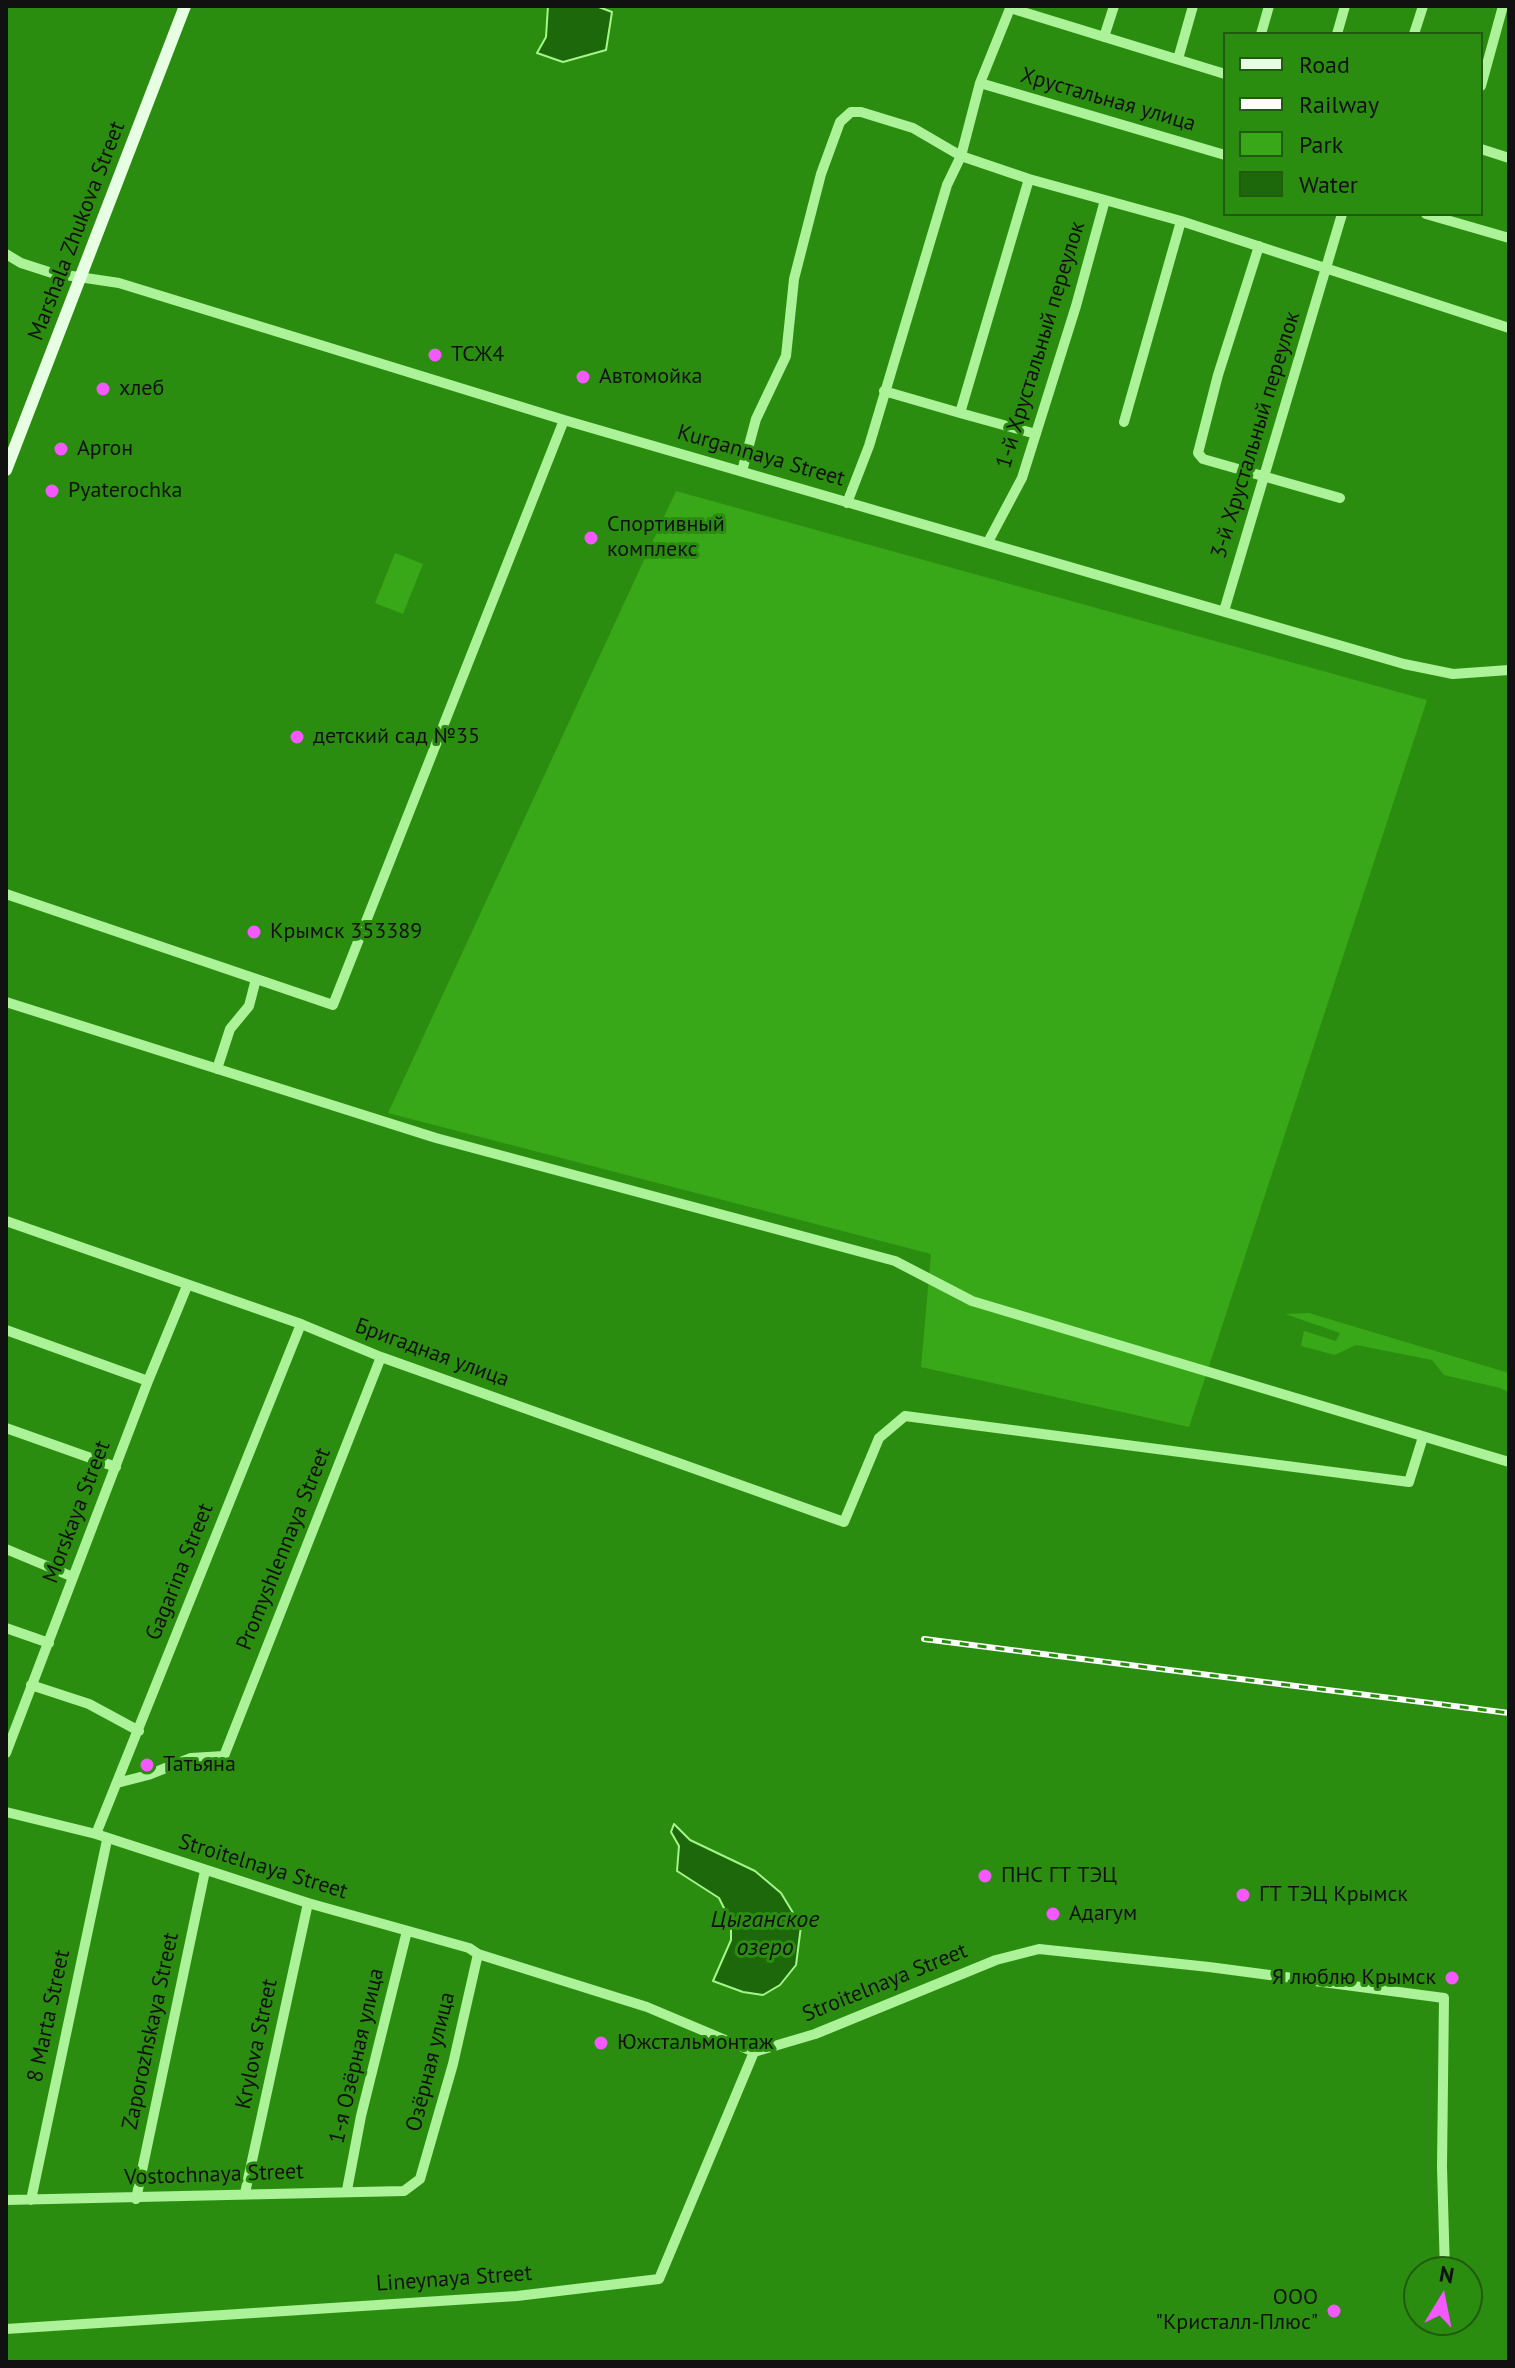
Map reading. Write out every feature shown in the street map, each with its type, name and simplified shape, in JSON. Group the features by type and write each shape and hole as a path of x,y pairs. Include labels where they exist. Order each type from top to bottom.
{"main road":[{"name":"Marshala Zhukova Street","path":"7,463 185,6"}],"street":[{"path":"1104,37 1114,6"},
{"path":"1178,59 1193,6"},
{"path":"1262,32 1269,6"},
{"path":"1338,32 1345,6"},
{"path":"1415,32 1423,6"},
{"path":"1483,79 1503,6"},
{"path":"847,503 869,446 947,185 961,156 980,83 1010,7 1223,73"},
{"name":"Хрустальная улица","path":"980,83 1223,154"},
{"path":"742,471 756,419 786,356 794,279 821,174 840,122 845,115 861,112 913,128 961,156 1029,179 1181,221 1509,328"},
{"path":"1483,150 1509,158"},
{"path":"960,413 1029,179"},
{"name":"1-й Хрустальный переулок","path":"988,542 1022,478 1105,200"},
{"name":"3-й Хрустальный переулок","path":"1224,611 1341,216"},
{"path":"1433,216 1509,238"},
{"path":"1124,422 1181,221"},
{"path":"1259,246 1218,375 1198,453 1203,459 1340,498"},
{"name":"Kurgannaya Street","path":"6,254 21,263 52,273 119,283 564,420 1404,664 1453,674 1509,670"},
{"path":"884,391 1036,434"},
{"path":"6,894 333,1005 564,420"},
{"path":"217,1069 230,1029 249,1006 256,979"},
{"path":"6,1002 436,1138 895,1261 972,1301 1509,1462"},
{"name":"Бригадная улица","path":"6,1221 301,1324 381,1357 844,1522 879,1438 905,1416 1409,1482 1423,1437"},
{"name":"Morskaya Street","path":"6,1753 187,1286"},
{"name":"Gagarina Street","path":"96,1834 301,1324"},
{"path":"6,1330 148,1381"},
{"name":"Promyshlennaya Street","path":"117,1783 191,1758 224,1756 381,1357"},
{"path":"6,1428 116,1467"},
{"path":"6,1549 73,1577"},
{"path":"6,1628 49,1643"},
{"path":"31,1685 89,1704 139,1731"},
{"name":"Stroitelnaya Street","path":"6,1812 96,1834 308,1903 469,1948 478,1954 647,2007 754,2052 815,2034 996,1960 1039,1949 1209,1967 1444,1998 1445,2256"},
{"name":"8 Marta Street","path":"31,2200 107,1840"},
{"name":"Zaporozhskaya Street","path":"136,2199 205,1871"},
{"name":"Krylova Street","path":"245,2193 308,1903"},
{"name":"1-я Озёрная улица","path":"347,2190 361,2116 407,1931"},
{"name":"Озёрная улица","path":"420,2179 453,2064 478,1954"},
{"name":"Lineynaya Street","path":"6,2329 517,2296 659,2279 754,2052"},
{"name":"Vostochnaya Street","path":"6,2200 404,2191 420,2179"}],"green space":[{"path":"676,491 1427,700 1189,1427 921,1367 931,1254 388,1113"},
{"path":"395,553 423,564 403,614 375,603"},
{"path":"1309,1313 1509,1373 1509,1392 1444,1375 1432,1360 1356,1345 1335,1355 1301,1346 1304,1331 1336,1341 1340,1333 1285,1314"}],"water":[{"path":"548,6 596,6 612,12 606,50 563,62 537,53 546,37"},
{"name":"Цыганское озеро","path":"674,1824 690,1840 755,1871 781,1893 801,1926 796,1965 780,1985 763,1995 743,1992 713,1981 731,1940 731,1922 719,1898 677,1871 679,1846 671,1832"}],"railway":[{"path":"924,1639 1509,1713"}],"place":[{"name":"ТСЖ4","path":"435,355"},
{"name":"Автомойка","path":"583,377"},
{"name":"хлеб","path":"103,389"},
{"name":"Аргон","path":"61,449"},
{"name":"Pyaterochka","path":"52,491"},
{"name":"Спортивный комплекс","path":"591,538"},
{"name":"детский сад №35","path":"297,737"},
{"name":"Крымск 353389","path":"254,932"},
{"name":"Татьяна","path":"147,1765"},
{"name":"ПНС ГТ ТЭЦ","path":"985,1876"},
{"name":"ГТ ТЭЦ Крымск","path":"1243,1895"},
{"name":"Адагум","path":"1053,1914"},
{"name":"Я люблю Крымск","path":"1452,1978"},
{"name":"Южстальмонтаж","path":"601,2043"},
{"name":"ООО \"Кристалл-Плюс\"","path":"1334,2311"}]}
